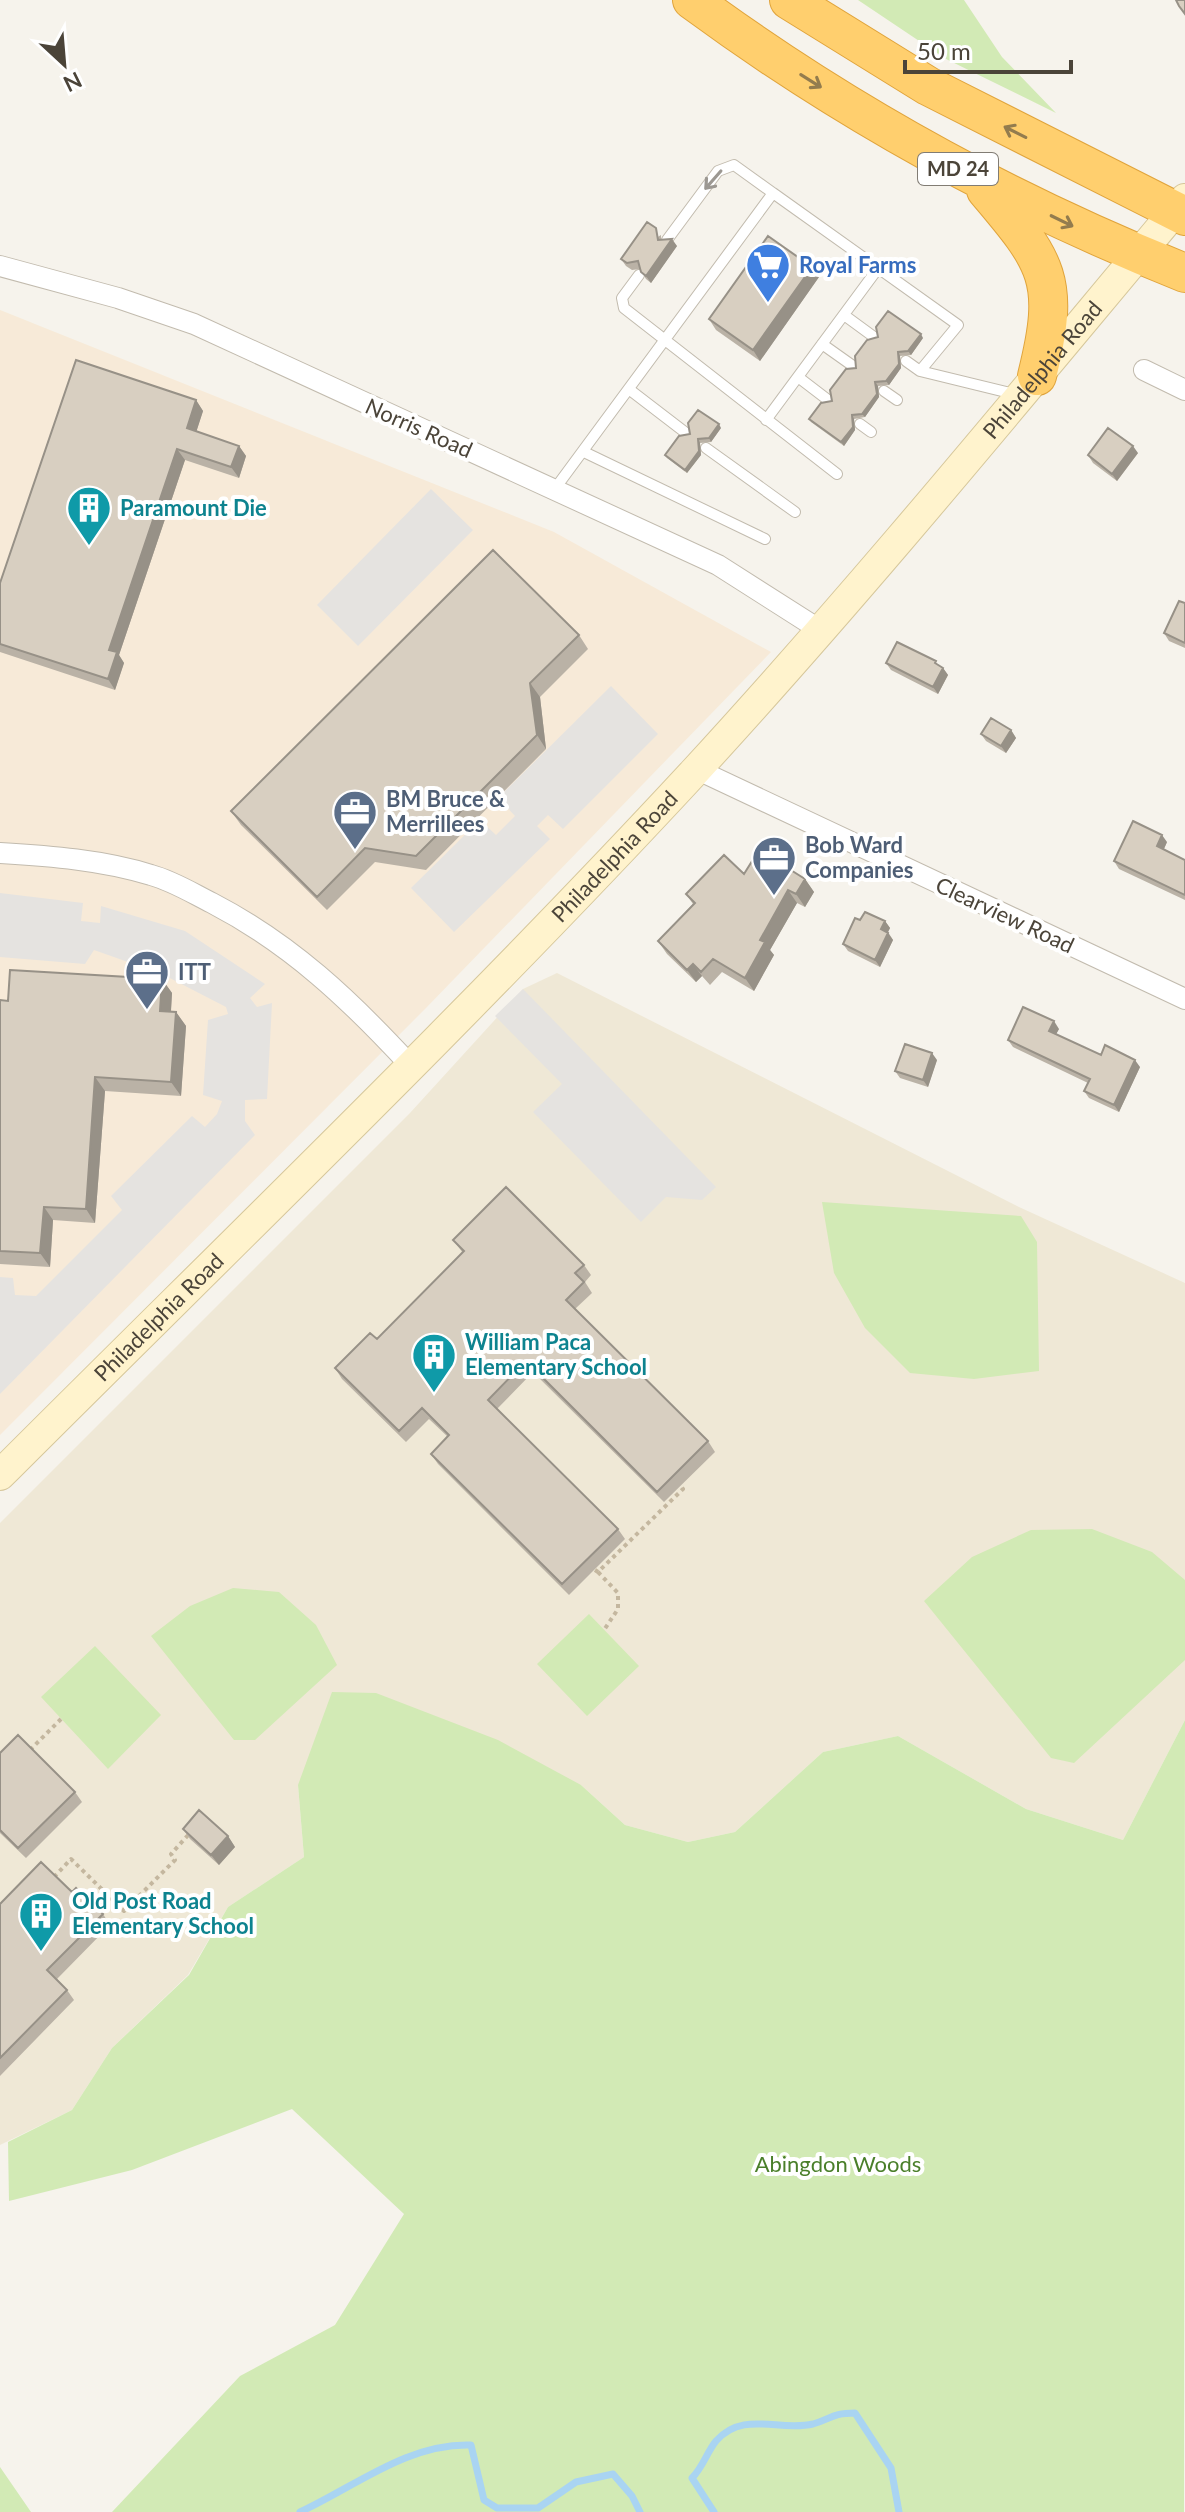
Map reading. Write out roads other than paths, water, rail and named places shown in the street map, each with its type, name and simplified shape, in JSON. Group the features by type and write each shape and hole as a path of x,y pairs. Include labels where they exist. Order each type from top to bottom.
{"highway":[{"name":"MD 24","path":"692,0 792,69 976,179 1185,273"},
{"name":"MD 24","path":"789,0 928,86 1181,209"},
{"path":"976,179 1037,256 1049,284 1047,336 1029,386"}],"main road":[{"name":"Philadelphia Road","path":"0,1475 410,1065 696,769 820,630 1139,254 1181,209"}],"street":[{"name":"Norris Road","path":"0,266 118,298 194,324 718,565 820,630"},
{"path":"1144,370 1185,390"},
{"name":"Clearview Road","path":"696,769 1185,999"},
{"path":"0,853 73,859 151,875 216,905 259,928 327,979 410,1065"}],"lane":[{"path":"667,240 718,171 734,165 958,325 920,371"},
{"path":"554,490 773,193"},
{"path":"766,420 879,267"},
{"path":"639,275 622,298 624,308 837,474"},
{"path":"844,315 874,337"},
{"path":"822,344 853,366"},
{"path":"906,361 920,371 1029,386"},
{"path":"798,377 828,400"},
{"path":"630,390 686,433"},
{"path":"884,391 897,400"},
{"path":"860,424 871,432"},
{"path":"706,448 795,512"},
{"path":"584,452 765,539"}],"waterway":[{"path":"714,2512 692,2478 716,2441 727,2432 750,2424 813,2424 847,2413 855,2413 891,2468 899,2512"},
{"path":"300,2512 404,2458 448,2446 471,2445 484,2500 497,2508 538,2508 576,2482 613,2474 632,2496 640,2512"}],"place":[{"name":"Royal Farms","path":"768,304"},
{"name":"Paramount Die","path":"89,547"},
{"name":"BM Bruce & Merrillees","path":"355,851"},
{"name":"Bob Ward Companies","path":"774,897"},
{"name":"ITT","path":"147,1011"},
{"name":"William Paca Elementary School","path":"434,1394"},
{"name":"Old Post Road Elementary School","path":"41,1953"}],"park label":[{"name":"Abingdon Woods","path":"838,2164"}]}
